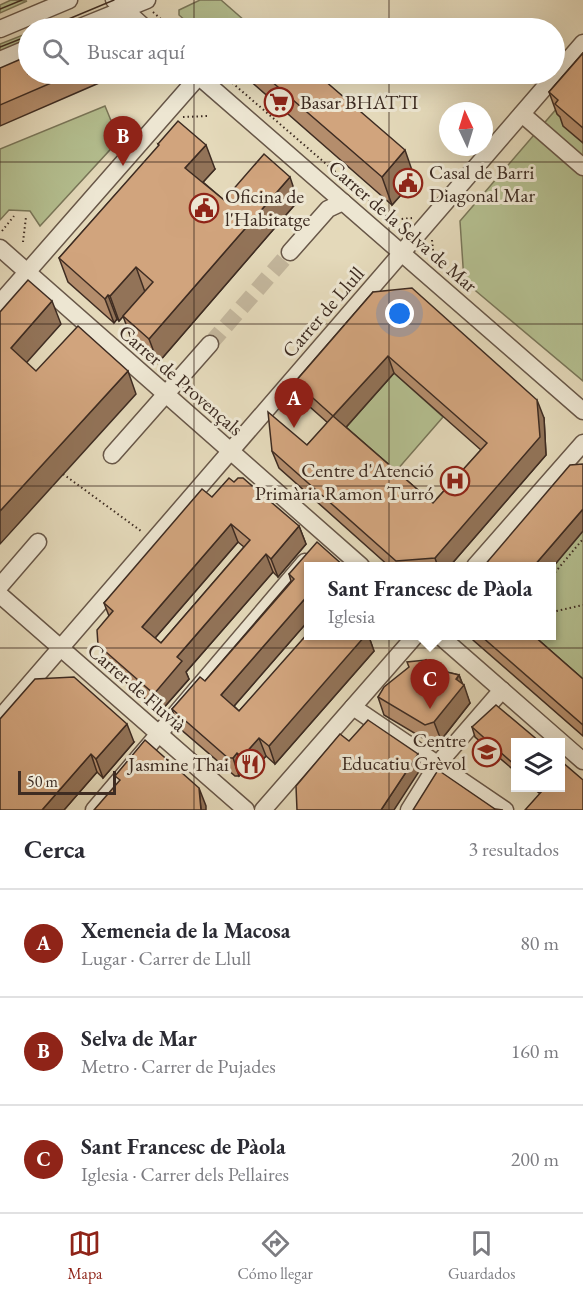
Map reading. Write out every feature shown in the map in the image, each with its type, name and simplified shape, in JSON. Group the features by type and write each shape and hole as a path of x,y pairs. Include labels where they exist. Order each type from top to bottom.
{"street":[{"path":"26,18 69,0"},
{"path":"119,5 134,18"},
{"path":"96,18 119,5 149,5"},
{"path":"0,29 18,21"},
{"name":"Carrer de Llull","path":"565,64 583,43"},
{"path":"0,60 18,52"},
{"path":"0,303 189,84"},
{"name":"Carrer de la Selva de Mar","path":"207,84 583,411"},
{"name":"Carrer de Llull","path":"0,718 548,84"},
{"path":"522,114 583,166"},
{"path":"290,252 328,209 343,202"},
{"name":"Carrer de Provençals","path":"0,248 356,562"},
{"path":"112,455 210,344"},
{"path":"479,562 583,443"},
{"path":"305,562 327,536"},
{"path":"0,586 38,542"},
{"path":"94,810 304,563"},
{"name":"Carrer de Fluvià","path":"0,595 246,810"},
{"path":"263,810 412,640"},
{"path":"445,640 583,761"},
{"path":"409,810 440,767 502,690"},
{"path":"352,708 505,810"}],"path":[{"path":"149,5 161,18"},
{"name":"Carrer de la Selva de Mar","path":"234,84 391,220 416,218"},
{"path":"182,117 207,116"},
{"path":"2,231 14,216"},
{"path":"23,242 26,217"},
{"path":"120,335 134,321"},
{"path":"63,474 141,531"},
{"path":"556,571 583,539"},
{"path":"556,611 583,605"}],"green space":[{"path":"11,0 27,1 0,13 0,5"},
{"path":"200,0 221,0 242,18 182,18 179,15 179,10"},
{"path":"18,37 18,44 0,52 0,44"},
{"path":"583,78 583,381 464,281 460,221"},
{"path":"105,106 119,140 40,226 30,211 9,210 0,220 0,149"},
{"path":"394,373 443,417 390,478 340,434"},
{"path":"583,531 583,689 527,640 556,640 556,563"}],"building":[{"path":"583,53 583,128 555,104 558,100 549,92 556,84 565,84 565,74"},
{"path":"18,60 18,84 49,84 0,105 0,68"},
{"path":"275,84 329,84 405,150 382,177"},
{"path":"178,121 206,145 185,168 224,200 264,154 290,177 149,339 123,316 153,282 136,267 105,299 59,258"},
{"path":"28,280 52,301 11,348 36,371 78,326 128,371 0,511 0,312"},
{"path":"412,288 537,400 540,437 435,558 396,561 272,451 268,412 307,445 333,416 295,382 373,292","holes":["388,356 487,443 433,503 333,416"]},
{"path":"583,464 583,509 537,562 487,562 570,465"},
{"path":"229,478 234,482 238,478 243,478 299,526 271,559 266,554 177,657 182,661 154,694 98,645 97,630 113,611 104,603 202,489 212,497","holes":["231,524 250,540 161,643 142,627"]},
{"path":"317,542 339,562 304,562 304,600 221,695 239,711 304,638 304,640 362,640 269,746 259,738 242,757 237,753 233,758 228,758 172,709 200,677 205,681 294,579 289,574"},
{"path":"486,640 539,640 583,679 583,725"},
{"path":"426,660 426,667 459,675 456,679 464,685 434,722 425,725 378,697 384,687 409,667 407,662"},
{"path":"74,677 127,724 96,759 91,754 42,810 0,810 0,719 35,679"},
{"path":"496,705 535,738 511,738 511,762 472,727"},
{"path":"368,720 418,754 381,810 297,810 296,786 340,734 349,741"},
{"path":"145,740 199,788 201,810 94,810 120,780 115,776"},
{"path":"565,764 583,780 583,810 525,810 541,792 565,792"},
{"path":"438,770 495,809 503,810 413,810"}],"tunnel":[{"path":"210,344 290,252"}],"tram line":[{"path":"0,9 22,0"},
{"path":"71,18 114,0"},
{"path":"0,47 18,40"}],"place":[{"name":"Basar BHATTI","path":"279,102"},
{"name":"Selva de Mar","path":"123,166"},
{"name":"Casal de Barri Diagonal Mar","path":"408,183"},
{"name":"Oficina de l'Habitatge","path":"204,208"},
{"name":"Xemeneia de la Macosa","path":"294,428"},
{"name":"Centre d'Atenció Primària Ramon Turró","path":"455,481"},
{"name":"Sant Francesc de Pàola","path":"430,709"},
{"name":"Centre Educatiu Grèvol","path":"487,752"},
{"name":"Jasmine Thai","path":"250,764"}]}
